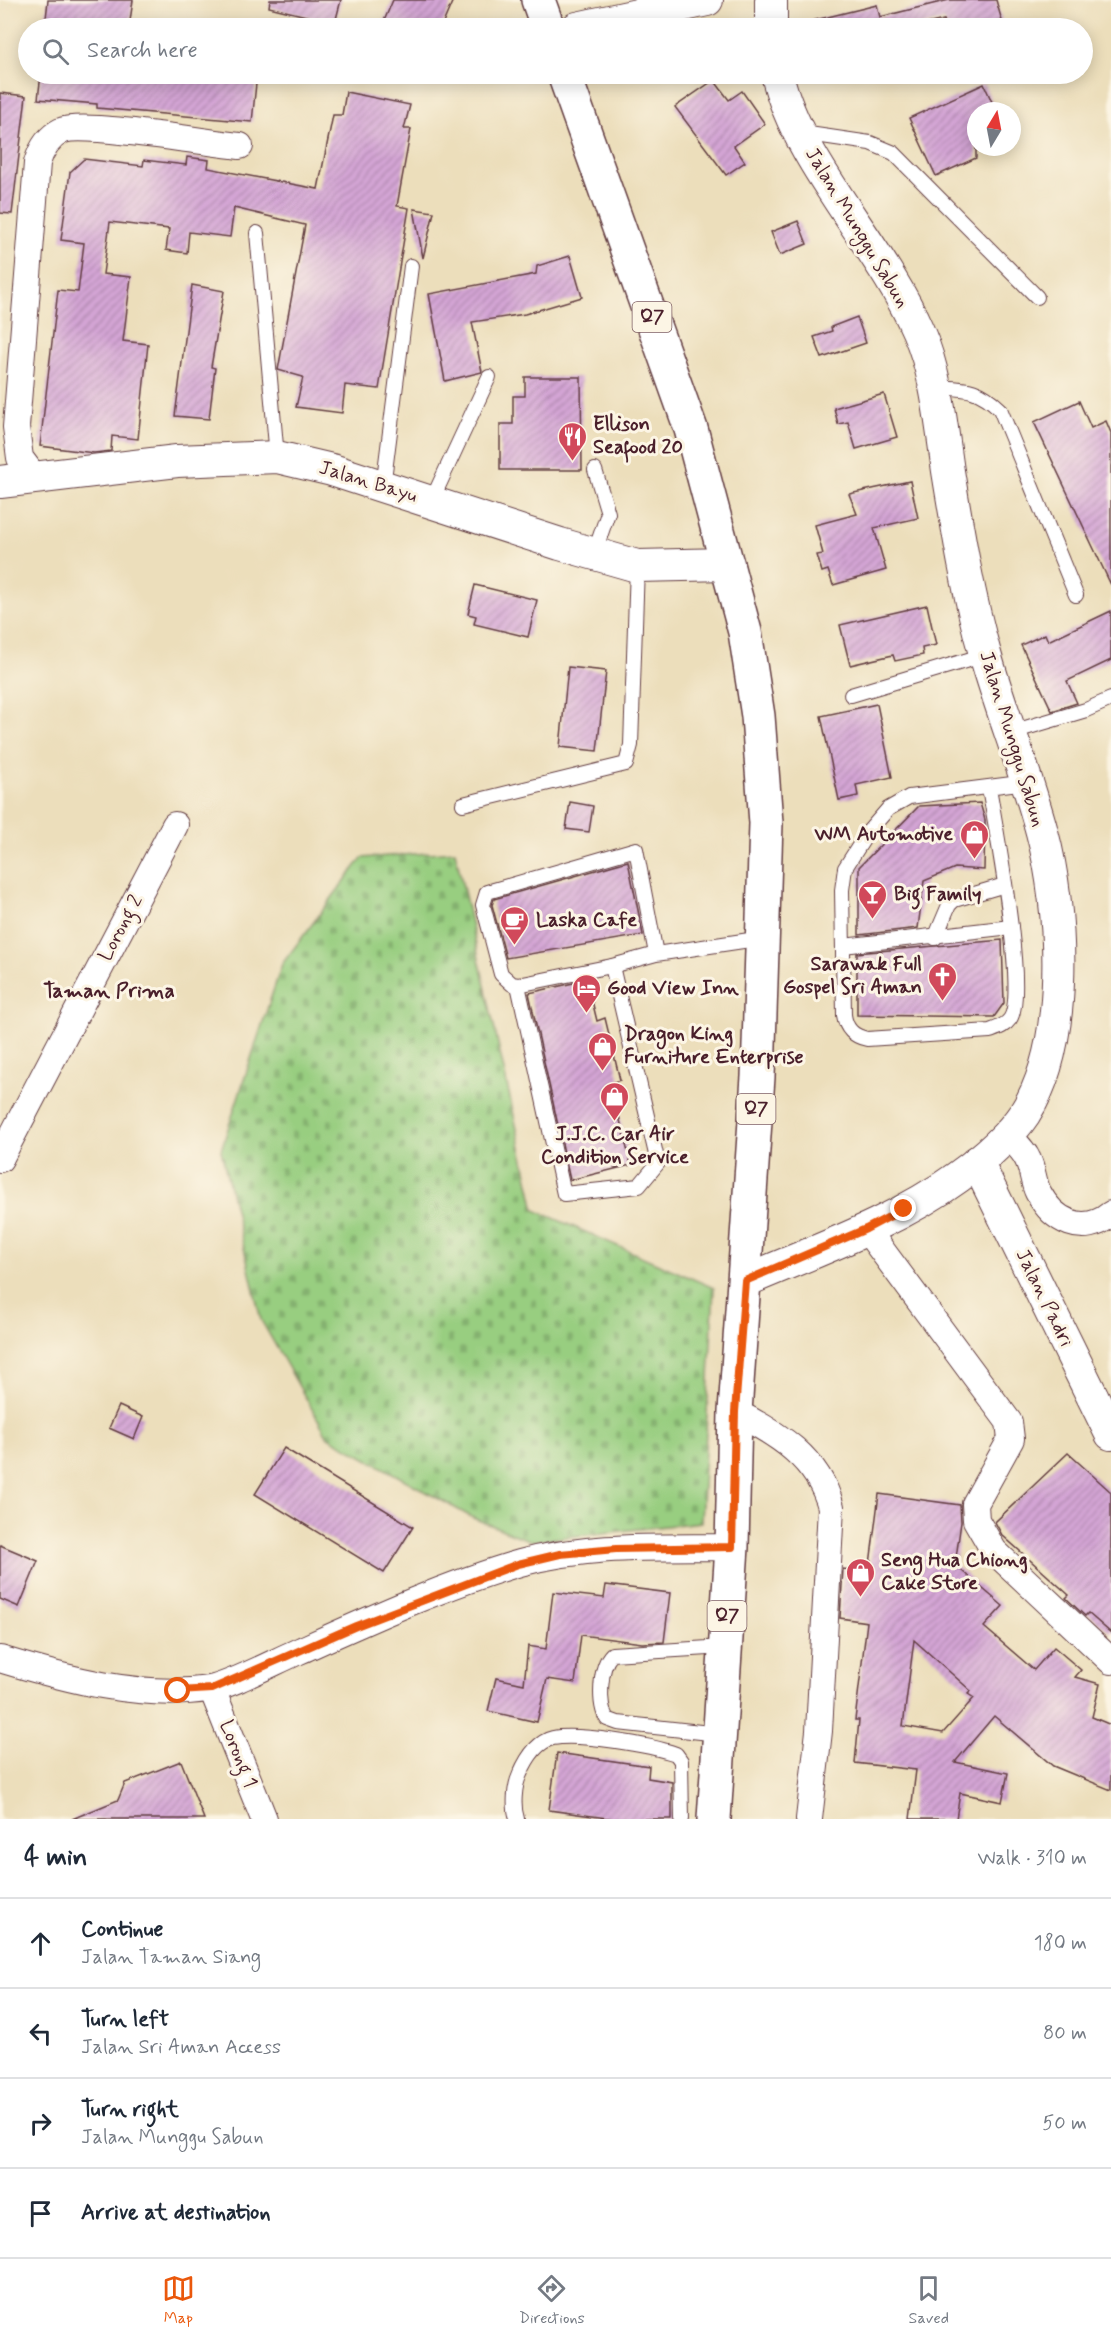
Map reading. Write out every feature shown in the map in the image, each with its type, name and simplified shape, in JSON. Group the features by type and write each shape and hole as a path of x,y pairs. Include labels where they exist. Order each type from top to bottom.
{"main road":[{"path":"538,0 544,18"},
{"name":"Q7","path":"568,84 691,429 745,632 758,716 766,823 758,1077 735,1412 732,1547 714,1819"}],"street":[{"path":"623,18 707,0"},
{"path":"771,0 771,18"},
{"name":"Jalan Munggu Sabun","path":"745,1281 866,1229 956,1179 977,1162 1006,1135 1024,1114 1037,1090 1050,1045 1057,1001 1054,885 1012,732 985,655 961,554 935,387 919,334 892,278 799,132 781,84"},
{"path":"35,478 20,458 16,427 37,164 41,150 50,138 75,127 240,146"},
{"name":"Jalan Bayu","path":"0,482 177,461 277,457 332,470 637,566 728,564"},
{"name":"Lorong 2","path":"0,1159 175,825"},
{"path":"1006,1135 1028,1160 1037,1191 1056,1217 1084,1226 1092,1225 1111,1214"},
{"name":"Jalan Padri","path":"977,1162 1111,1434"},
{"path":"866,1229 1009,1422 1011,1439 975,1504 976,1520 994,1551 1111,1661"},
{"path":"735,1412 787,1440 824,1485 831,1507 819,1731 809,1819"},
{"path":"0,1659 52,1675 128,1689 178,1691 212,1689 356,1626 518,1564 560,1554 616,1549 732,1547"},
{"name":"Lorong 1","path":"212,1689 264,1819"}],"lane":[{"path":"799,132 870,143 894,153 1037,297"},
{"path":"257,233 277,457"},
{"path":"382,487 411,266"},
{"path":"431,502 489,377"},
{"path":"935,387 974,390 985,395 1000,409 1076,595"},
{"path":"594,554 608,513 595,471"},
{"path":"463,804 626,764 631,745 637,566"},
{"path":"851,695 985,655"},
{"path":"1012,732 1086,710 1111,699"},
{"path":"989,787 1011,927 1015,1003 1010,1018 1002,1026 990,1031 867,1039 858,1037 849,1031 844,1015 842,890 845,868 868,832 888,809 909,797 1027,782"},
{"path":"656,954 636,849 487,892 483,905 501,974 512,984 518,985 612,966 656,954 763,938"},
{"path":"935,938 949,905 954,900 1005,885"},
{"path":"843,946 935,938 1011,927"},
{"path":"518,985 564,1194 639,1186 658,1163 612,966"},
{"path":"719,1734 618,1723 607,1719 601,1709 605,1665 612,1654 725,1647"},
{"path":"518,1819 515,1803 517,1779 526,1760 539,1745 552,1738 584,1738 676,1754 681,1761 682,1819"}],"green space":[{"path":"455,851 535,1210 714,1288 701,1522 531,1541 473,1518 328,1437 261,1320 221,1150 282,964 362,858"}],"building":[{"path":"48,0 133,0 130,18 46,18"},
{"path":"270,0 341,0 336,18 314,18 269,7"},
{"path":"393,0 453,0 445,18 385,18"},
{"path":"949,0 996,0 1001,18 823,18 877,5 880,17"},
{"path":"40,84 256,84 252,122 97,108 97,104 38,99"},
{"path":"708,84 717,84 729,100 742,91 765,124 734,146 745,162 726,175 675,107"},
{"path":"984,84 992,102 967,102 967,156 976,156 976,158 936,176 909,118"},
{"path":"346,92 410,105 404,129 411,129 397,206 409,208 379,389 345,385 342,413 296,407 303,377 278,370 305,225 234,208 230,237 189,232 187,253 166,250 169,229 110,222 103,274 131,277 123,341 148,344 138,439 112,436 111,451 94,453 40,446 58,290 78,292 84,243 61,240 70,172 84,159 143,166 144,160 186,165 187,157 209,160 208,168 318,189 333,115 342,115"},
{"path":"0,93 26,96 12,214 0,213"},
{"path":"414,209 434,212 423,258"},
{"path":"798,221 807,244 780,255 771,232"},
{"path":"570,256 582,297 525,314 472,322 482,372 445,381 429,294 536,274 537,266"},
{"path":"192,285 224,291 211,367 215,368 209,419 175,416"},
{"path":"857,317 866,343 822,358 814,337 832,331 831,327"},
{"path":"525,377 581,377 582,470 500,470 500,424 513,424 513,396 525,396"},
{"path":"884,394 897,437 856,449 848,422 838,424 834,408"},
{"path":"1079,401 1091,428 1106,421 1111,433 1111,585 1034,422"},
{"path":"910,481 918,518 874,528 886,570 833,585 828,570 822,572 817,555 823,554 815,525 857,514 849,494"},
{"path":"475,585 537,600 528,637 474,624 476,616 468,614"},
{"path":"927,605 936,645 922,648 923,655 895,661 893,655 850,665 840,625"},
{"path":"1111,611 1111,660 1067,681 1077,703 1052,711 1021,645 1045,634 1048,641"},
{"path":"568,667 606,671 597,751 560,747"},
{"path":"877,704 892,777 856,785 858,796 839,800 821,716"},
{"path":"570,802 593,806 589,832 566,829"},
{"path":"980,803 985,820 984,870 955,868 924,881 918,928 859,935 859,867 919,806"},
{"path":"628,861 643,935 506,958 492,905 494,899"},
{"path":"1002,940 1004,1003 994,1017 857,1015 857,953"},
{"path":"587,980 597,1021 605,1018 620,1080 611,1083 631,1165 570,1180 529,993"},
{"path":"119,1406 143,1417 134,1439 109,1428"},
{"path":"284,1448 413,1527 384,1573 255,1494"},
{"path":"1068,1453 1111,1492 1111,1633 1088,1613 1085,1616 1066,1598 1069,1595 1002,1535 995,1522"},
{"path":"879,1494 960,1505 961,1522 955,1565 1003,1606 984,1627 1034,1670 1054,1647 1081,1670 1075,1677 1100,1684 1092,1717 1111,1725 1111,1790 1053,1766 994,1716 955,1762 1008,1773 1002,1802 960,1793 956,1819 910,1819 916,1770 855,1763 859,1720 855,1720 867,1622 840,1618 843,1569 869,1572","holes":["914,1640 971,1691 968,1694 974,1698 943,1733 903,1726"]},
{"path":"0,1545 38,1561 19,1607 0,1599"},
{"path":"606,1585 670,1593 664,1642 642,1643 581,1635 575,1683 547,1679 537,1722 488,1711 496,1678 524,1684 528,1646 546,1649 553,1592 604,1598"},
{"path":"557,1753 649,1766 648,1778 672,1782 672,1819 614,1819 549,1810"},
{"path":"181,1761 204,1819 72,1819 118,1800 125,1783"}],"place":[{"name":"Ellison Seafood 20","path":"572,462"},
{"name":"WM Automotive","path":"974,860"},
{"name":"Big Family","path":"873,920"},
{"name":"Laska Cafe","path":"515,946"},
{"name":"Sarawak Full Gospel Sri Aman","path":"943,1002"},
{"name":"Good View Inn","path":"586,1014"},
{"name":"Dragon King Furniture Enterprise","path":"603,1072"},
{"name":"J.J.C. Car Air Condition Service","path":"615,1122"},
{"name":"Seng Hua Chiong Cake Store","path":"860,1598"}],"district":[{"name":"Taman Prima","path":"109,991"}],"route":[{"path":"178,1691 212,1689 356,1626 518,1564 560,1554 616,1549 732,1547 735,1412 745,1281 866,1229 904,1209"}]}
